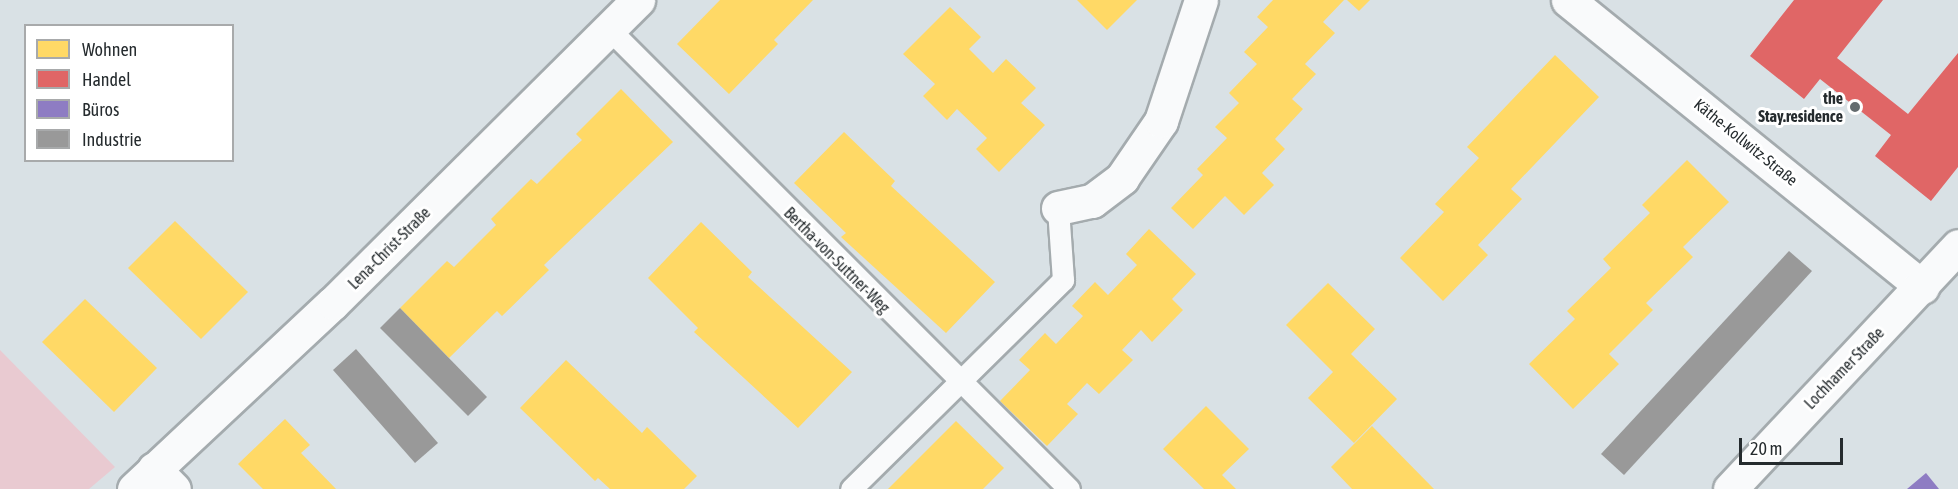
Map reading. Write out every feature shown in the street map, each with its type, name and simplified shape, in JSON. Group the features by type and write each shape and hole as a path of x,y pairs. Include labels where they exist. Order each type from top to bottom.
{"street":[{"name":"Lena-Christ-Straße","path":"154,482 638,0"},
{"path":"1058,208 1092,201 1122,178 1161,121 1201,0"},
{"name":"Käthe-Kollwitz-Straße","path":"1568,0 1922,287"},
{"name":"Lochhamer Straße","path":"1730,489 1922,287 1958,246"}],"lane":[{"name":"Bertha-von-Suttner-Weg","path":"608,28 959,382 1069,489"},
{"path":"850,489 1064,280 1058,208"}],"shaded area":[{"path":"0,350 115,467 89,489 0,489"}],"building: Wohnen":[{"path":"720,0 813,0 774,40 778,44 729,94 677,44"},
{"path":"1077,0 1137,0 1107,30"},
{"path":"1273,0 1344,0 1323,22 1335,33 1305,64 1316,74 1292,99 1303,109 1275,139 1285,149 1262,173 1274,185 1244,215 1225,196 1193,229 1171,208 1203,175 1197,169 1227,138 1215,127 1239,103 1229,93 1257,64 1244,52 1268,27 1257,17"},
{"path":"1347,0 1370,0 1359,11"},
{"path":"950,7 981,37 969,49 993,73 1006,59 1036,88 1021,103 1045,125 999,172 976,149 987,138 957,109 947,120 923,96 935,84 903,54"},
{"path":"1555,55 1599,97 1511,189 1522,199 1478,245 1488,255 1443,301 1400,258 1444,212 1435,204 1479,158 1467,147"},
{"path":"621,89 673,142 544,265 549,270 502,316 497,311 449,358 400,308 447,261 454,267 496,225 491,219 531,179 537,184 582,140 576,134"},
{"path":"844,132 895,181 891,186 995,282 946,333 841,237 846,233 794,183"},
{"path":"1687,160 1729,202 1683,247 1693,257 1646,303 1653,310 1609,354 1619,364 1573,409 1529,364 1575,319 1567,311 1611,268 1603,259 1650,213 1642,205"},
{"path":"175,221 248,292 201,339 128,268"},
{"path":"701,222 752,272 748,277 852,372 798,428 694,332 698,328 648,278"},
{"path":"1149,229 1196,274 1172,299 1183,310 1152,342 1141,330 1122,350 1133,360 1099,394 1087,383 1067,404 1078,414 1047,446 1000,401 1030,370 1019,360 1045,333 1056,344 1083,316 1072,306 1095,282 1108,295 1137,265 1126,254"},
{"path":"1328,283 1375,329 1351,354 1397,399 1354,443 1308,398 1333,372 1286,325"},
{"path":"85,299 157,368 114,412 42,342"},
{"path":"566,360 642,433 647,427 697,476 684,489 610,489 598,478 595,481 520,408"},
{"path":"1206,406 1249,449 1222,475 1236,489 1204,489 1163,449"},
{"path":"285,419 310,445 301,453 336,489 263,489 238,464"},
{"path":"956,421 1004,468 983,489 888,489"},
{"path":"1372,426 1434,489 1352,489 1331,467"}],"building: Handel":[{"path":"1794,0 1883,0 1837,58 1908,114 1958,53 1958,167 1931,201 1875,156 1891,135 1820,79 1804,99 1750,56"}],"building: Büros":[{"path":"1926,473 1939,489 1907,489"}],"building: Industrie":[{"path":"1789,251 1812,271 1624,475 1601,454"},
{"path":"400,308 487,397 468,416 380,328"},
{"path":"356,349 438,443 415,463 333,370"}],"place":[{"name":"the Stay.residence","path":"1855,107"}]}
